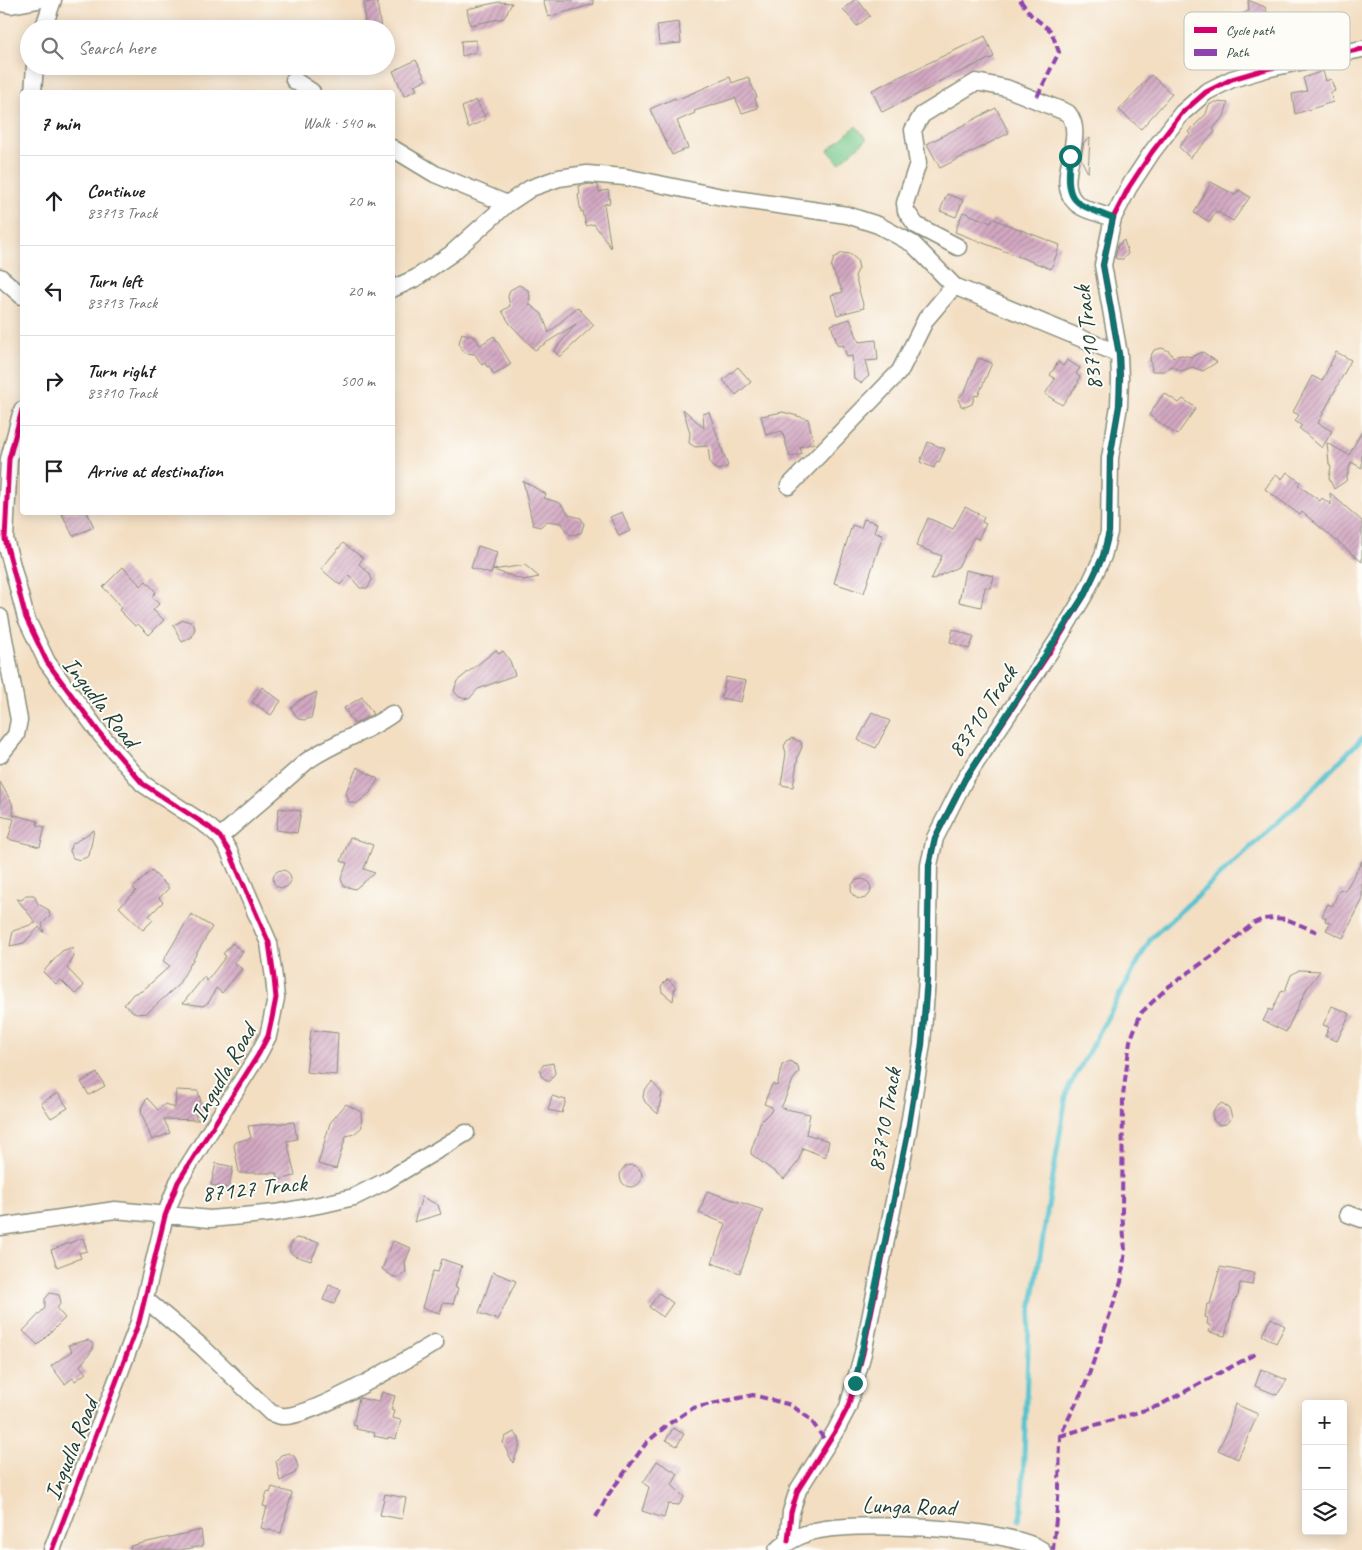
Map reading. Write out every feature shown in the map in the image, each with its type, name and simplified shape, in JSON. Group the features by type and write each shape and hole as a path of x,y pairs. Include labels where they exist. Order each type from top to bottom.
{"street":[{"path":"0,3 12,5 38,0"},
{"path":"46,20 53,0"},
{"name":"83710 Track","path":"782,1546 798,1490 836,1430 848,1407 863,1353 907,1137 922,1044 927,980 929,865 935,838 965,779 1057,641 1085,594 1103,556 1109,532 1110,458 1119,406 1119,354 1103,265 1113,218 1129,187 1152,152 1182,113 1206,92 1232,79 1263,70"},
{"path":"33,90 35,75"},
{"path":"294,80 309,90"},
{"path":"958,247 916,225 906,210 905,203 918,163 913,130 922,115 976,82 1006,88 1068,113 1075,124 1068,182 1073,199 1077,204 1113,218"},
{"path":"395,150 435,174 507,204"},
{"path":"395,288 416,278 451,254 507,204 531,188 559,178 587,174 625,177 722,196 847,215 878,225 913,244 954,286 1119,354"},
{"path":"0,277 20,294"},
{"path":"789,486 900,371 926,319 954,286"},
{"name":"Ingudla Road","path":"20,416 4,460 5,539 20,599 33,635 47,662 69,692 101,735 143,784 209,827 220,837 239,874 269,943 276,998 268,1036 242,1084 178,1182 165,1216 136,1331 52,1550"},
{"path":"0,567 5,539"},
{"path":"0,617 18,720 16,735 0,756"},
{"path":"220,837 307,761 322,751 379,723 392,714"},
{"name":"87127 Track","path":"0,1227 115,1210 210,1220 275,1213 354,1197 386,1181 466,1132"},
{"path":"145,1299 202,1347 271,1413 283,1416 298,1414 329,1401 378,1376 434,1343"},
{"name":"Lunga Road","path":"782,1546 811,1532 834,1528 889,1527 972,1532 1010,1537 1042,1550"}],"green space":[{"path":"856,126 867,139 839,163 828,150"}],"building":[{"path":"543,0 593,0 594,4 548,17"},
{"path":"854,0 858,0 870,16 857,26 843,9"},
{"path":"1248,0 1265,7 1267,12 1247,12 1249,11"},
{"path":"377,1 380,20 365,20 364,3"},
{"path":"499,2 512,3 504,18 470,25 467,9"},
{"path":"679,22 681,43 659,45 657,25"},
{"path":"985,36 994,57 933,84 934,86 882,112 872,90"},
{"path":"476,40 476,52 462,56 461,41"},
{"path":"416,60 426,80 414,85 417,90 404,96 395,75 395,70"},
{"path":"1323,71 1326,81 1331,79 1335,91 1330,93 1333,102 1295,114 1292,94 1307,91 1303,78"},
{"path":"1151,75 1172,94 1141,129 1119,110"},
{"path":"730,77 732,83 748,77 757,97 755,98 758,108 742,113 735,98 694,111 695,113 677,121 688,148 672,155 650,109"},
{"path":"476,100 486,119 468,128 462,107"},
{"path":"1215,102 1228,103 1224,116 1213,129 1215,132 1190,158 1179,147 1190,134 1188,132 1206,114 1209,105"},
{"path":"996,108 1009,133 940,168 927,144"},
{"path":"1090,138 1088,173 1081,159 1084,142"},
{"path":"1211,182 1235,195 1239,190 1250,197 1233,221 1216,211 1210,222 1194,213"},
{"path":"598,185 599,192 608,190 610,203 604,204 611,248 594,224 586,226 583,211 581,212 578,195 580,194 579,186"},
{"path":"947,194 963,200 956,217 940,211"},
{"path":"963,212 991,223 993,219 1060,245 1051,269 955,232"},
{"path":"1124,240 1128,254 1123,259 1115,258 1118,245"},
{"path":"842,253 850,254 857,260 859,268 855,276 864,308 837,315 831,295 843,292 831,267 834,258"},
{"path":"519,285 528,290 529,304 542,314 549,333 577,307 594,325 560,357 554,351 576,324 535,350 510,324 502,311 510,306 508,297 510,290"},
{"path":"850,319 859,342 876,340 878,360 865,361 869,376 861,383 854,379 852,356 847,357 843,345 838,346 831,325"},
{"path":"462,333 475,337 480,345 494,336 511,364 494,375 489,366 487,367 485,363 482,365 475,354 466,353 461,349 459,343"},
{"path":"1162,348 1169,351 1173,357 1182,355 1191,357 1203,352 1217,362 1203,371 1192,367 1181,371 1172,366 1164,371 1152,371 1150,357 1154,350"},
{"path":"1336,352 1351,360 1318,423 1332,431 1322,448 1299,428 1302,426 1295,421 1299,415 1293,412 1312,376 1322,381"},
{"path":"978,358 992,363 978,396 975,395 972,404 965,407 961,406 958,399 965,391"},
{"path":"1067,360 1080,368 1076,374 1080,377 1079,382 1062,405 1045,394 1055,379 1050,375 1058,362 1063,366"},
{"path":"738,367 751,382 736,395 723,380"},
{"path":"1164,393 1179,403 1183,399 1196,408 1177,435 1149,415"},
{"path":"683,409 704,428 703,414 709,412 728,466 719,470 714,468 710,464 708,446 695,447 689,443 690,433"},
{"path":"783,412 808,419 814,443 800,447 802,454 790,457 782,431 766,435 761,416"},
{"path":"1362,431 1362,468 1351,462 1346,481 1334,489 1329,478 1331,467 1327,443 1349,455"},
{"path":"928,442 945,449 934,468 920,462"},
{"path":"1287,472 1300,482 1298,485 1320,501 1322,498 1331,505 1330,493 1362,521 1362,562 1302,512 1300,515 1265,489 1276,474 1282,479"},
{"path":"523,481 546,494 544,498 560,503 569,515 581,518 584,524 581,533 571,535 566,531 562,523 547,521 540,527 533,525"},
{"path":"965,507 984,517 982,522 986,524 978,539 974,537 958,567 931,580 942,556 916,546 928,518 953,529"},
{"path":"622,512 630,531 619,536 610,517"},
{"path":"62,515 88,515 94,527 73,536"},
{"path":"864,519 877,523 874,532 883,535 864,593 834,583 852,525 861,528"},
{"path":"343,543 363,558 359,564 370,574 372,580 368,588 360,588 349,575 340,585 321,569"},
{"path":"478,546 497,552 491,574 471,568"},
{"path":"525,565 539,577 524,580 493,570"},
{"path":"123,567 141,586 146,581 156,592 152,596 159,604 153,610 164,620 149,635 138,624 135,626 119,610 122,607 103,587"},
{"path":"965,570 994,576 991,588 985,587 981,607 959,602"},
{"path":"184,620 193,623 195,629 192,637 182,642 173,625"},
{"path":"953,629 974,637 969,649 950,642"},
{"path":"496,650 499,654 503,651 510,661 515,675 478,689 469,699 459,697 454,691 457,681"},
{"path":"726,677 746,681 741,702 721,698"},
{"path":"262,687 281,701 271,715 252,702"},
{"path":"317,692 311,718 298,719 291,708 298,701"},
{"path":"362,697 373,714 354,724 344,708"},
{"path":"872,712 890,721 876,748 858,740"},
{"path":"792,738 801,742 802,747 798,756 793,787 781,785 786,753 784,746"},
{"path":"357,767 378,779 370,793 356,804 349,802 346,792"},
{"path":"0,782 12,803 14,817 15,815 38,821 37,825 45,827 40,847 8,839 14,819 0,816"},
{"path":"279,808 301,811 297,833 276,830"},
{"path":"94,830 89,856 80,860 73,858 70,851 71,845"},
{"path":"350,837 373,845 364,869 375,873 355,889 344,886 341,879 347,863 341,861"},
{"path":"1362,861 1362,901 1343,938 1326,930 1330,923 1325,921 1326,918 1322,916 1328,904 1332,906 1340,889 1345,891"},
{"path":"151,870 169,888 159,898 163,902 149,916 153,920 143,930 119,907 136,891 133,888"},
{"path":"282,870 288,873 291,879 288,885 282,888 276,885 273,879 276,873"},
{"path":"857,879 865,879 871,885 871,893 865,899 857,899 851,893 851,885"},
{"path":"26,895 34,895 38,904 49,910 50,916 42,924 44,933 39,927 24,943 10,946 13,931 36,923 17,899 22,900"},
{"path":"191,914 212,927 178,985 147,1013 136,1014 124,1005 133,994 142,991 170,966 163,961"},
{"path":"232,943 243,952 234,963 242,969 222,993 216,988 209,1002 203,1006 183,1003 204,977 207,981 226,956 223,954"},
{"path":"73,947 74,957 67,968 84,986 75,994 60,979 56,984 43,972 62,951"},
{"path":"1299,970 1320,971 1307,988 1286,1032 1263,1021 1269,1009 1272,1011 1282,990 1285,991 1291,975"},
{"path":"668,979 675,986 673,1001 662,992 661,986"},
{"path":"1332,1006 1350,1014 1337,1041 1325,1036 1329,1027 1323,1025"},
{"path":"311,1030 338,1033 336,1075 306,1072"},
{"path":"790,1061 798,1066 799,1072 793,1080 781,1108 810,1114 806,1134 829,1141 825,1157 803,1148 798,1162 784,1179 751,1154 751,1151 761,1121 772,1110 772,1107 764,1104 772,1084 777,1086 782,1065"},
{"path":"553,1063 555,1073 549,1082 541,1076 540,1069 543,1065"},
{"path":"97,1073 105,1086 89,1095 81,1082"},
{"path":"652,1082 662,1093 658,1114 645,1102 643,1097 644,1091"},
{"path":"176,1090 198,1091 201,1102 200,1115 195,1115 195,1117 199,1120 164,1119 170,1133 152,1140 141,1112 142,1106 147,1098 158,1110 165,1104 175,1108"},
{"path":"58,1093 68,1108 51,1118 41,1103"},
{"path":"552,1096 566,1100 562,1113 548,1110"},
{"path":"1222,1103 1229,1108 1232,1117 1226,1124 1219,1125 1214,1121 1212,1114 1215,1108"},
{"path":"346,1104 361,1112 362,1127 354,1134 346,1136 336,1169 318,1164 330,1123"},
{"path":"294,1122 297,1139 287,1141 295,1176 279,1180 277,1173 239,1173 234,1145 236,1142 251,1138 248,1126"},
{"path":"216,1163 233,1167 229,1188 211,1185"},
{"path":"631,1165 639,1168 642,1176 639,1184 631,1187 623,1184 620,1176 623,1168"},
{"path":"707,1191 763,1210 740,1273 712,1263 726,1224 699,1213"},
{"path":"422,1197 438,1205 441,1214 414,1222"},
{"path":"83,1238 87,1251 79,1253 81,1258 57,1267 51,1250"},
{"path":"296,1238 319,1242 311,1261 295,1256 290,1252 290,1245"},
{"path":"393,1241 411,1248 405,1262 406,1272 398,1278 382,1269"},
{"path":"442,1259 462,1266 455,1287 458,1288 453,1304 443,1303 440,1313 422,1308 433,1271 438,1272"},
{"path":"1220,1267 1254,1273 1252,1285 1240,1283 1238,1296 1235,1299 1225,1336 1209,1332 1210,1325 1207,1324 1208,1318 1205,1317 1207,1304 1210,1304"},
{"path":"493,1272 516,1281 498,1320 479,1313"},
{"path":"329,1285 341,1290 334,1304 323,1300"},
{"path":"50,1293 59,1295 61,1302 57,1309 65,1318 38,1345 23,1331 45,1308 45,1299"},
{"path":"659,1293 673,1303 663,1317 649,1307"},
{"path":"1271,1318 1285,1326 1276,1343 1262,1335"},
{"path":"88,1340 93,1344 93,1349 80,1366 86,1373 75,1381 73,1378 65,1384 51,1366 72,1351 68,1345"},
{"path":"1261,1369 1287,1380 1277,1395 1255,1386"},
{"path":"382,1392 395,1396 391,1410 394,1411 392,1418 401,1420 396,1439 374,1436 375,1433 356,1429 357,1426 353,1425 359,1398 379,1402"},
{"path":"1235,1404 1258,1414 1238,1459 1218,1450 1228,1430"},
{"path":"673,1428 684,1434 677,1446 666,1440"},
{"path":"514,1432 519,1438 520,1444 513,1463 503,1443 505,1437"},
{"path":"289,1453 295,1457 298,1467 295,1473 280,1481 276,1461 281,1455"},
{"path":"657,1461 678,1474 672,1485 684,1497 679,1505 668,1504 664,1518 642,1511 649,1487 643,1483"},
{"path":"272,1487 292,1493 281,1533 261,1528 267,1507 263,1506 267,1492 270,1493"},
{"path":"385,1494 406,1498 402,1519 380,1515"},
{"path":"201,1530 203,1546 181,1550 131,1550 130,1546"}],"waterway":[{"path":"1019,1520 1022,1509 1029,1323 1067,1091 1151,938 1303,799 1362,738"}],"marked path":[{"path":"1020,0 1031,15 1051,31 1059,52 1036,99"},
{"path":"1053,1550 1059,1488 1060,1436 1086,1383 1121,1282 1125,1251 1122,1211 1123,1096 1130,1041 1141,1013 1168,987 1215,954 1254,923 1263,919 1286,919 1317,932"},
{"path":"1060,1436 1158,1406 1257,1353"},
{"path":"596,1517 608,1495 647,1442 670,1423 693,1408 753,1395 791,1405 810,1419 827,1443"}],"cycle path":[{"path":"1350,52 1362,49"},
{"path":"788,1541 791,1512 798,1490 836,1430 848,1407 863,1353 907,1137 922,1044 927,980 929,865 935,838 965,779 1057,641 1085,594 1103,556 1109,532 1110,458 1119,406 1120,378 1119,354 1103,265 1113,218 1129,187 1152,152 1182,113 1206,92 1232,79 1263,70"},
{"path":"20,418 9,459 5,539 26,618 47,662 101,735 143,784 209,827 220,837 229,851 269,943 276,998 268,1036 258,1055 178,1182 165,1216 139,1322 52,1550"}],"route":[{"path":"855,1383 863,1353 907,1137 922,1044 927,980 929,865 935,838 965,779 1057,641 1085,594 1103,556 1109,532 1110,458 1119,406 1120,378 1119,354 1103,265 1113,218 1077,204 1073,199 1068,182 1070,156"}]}
